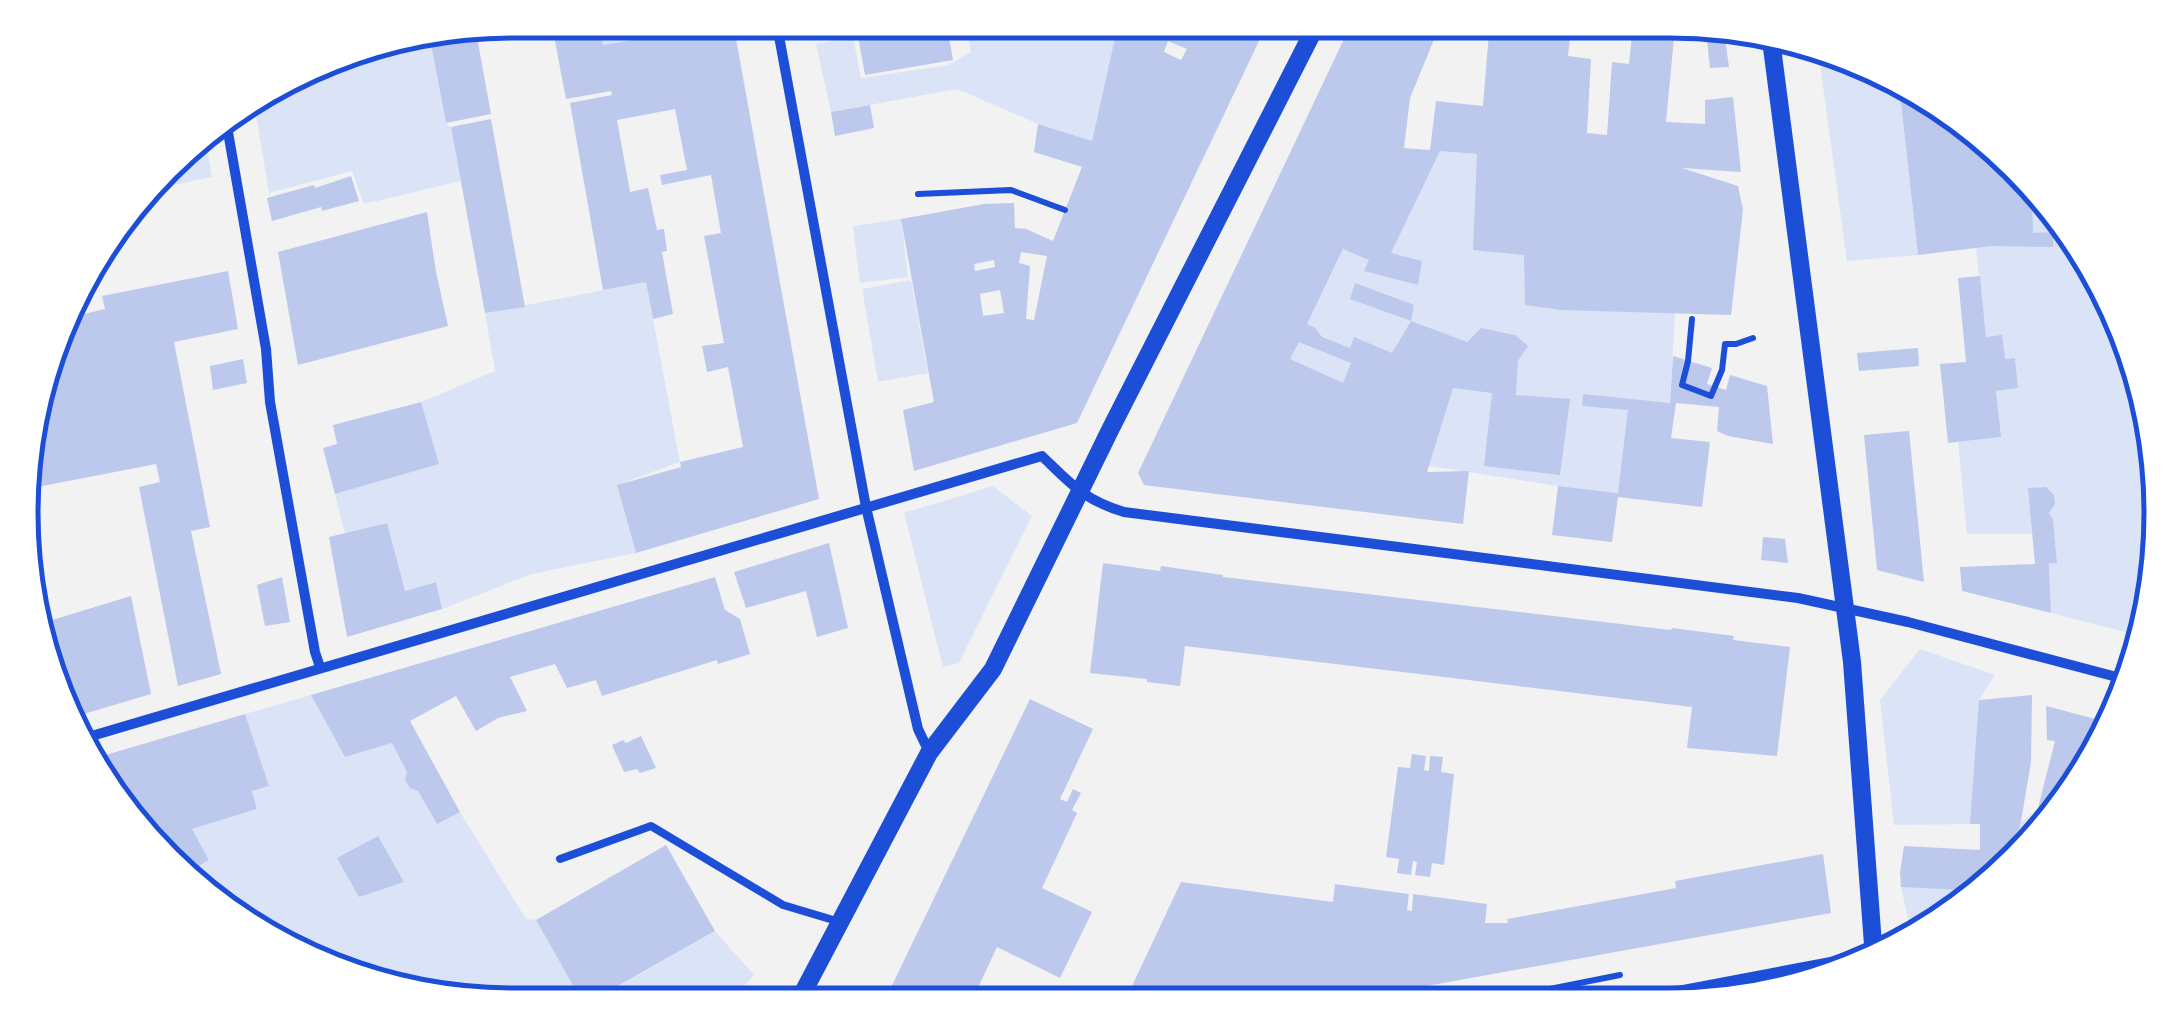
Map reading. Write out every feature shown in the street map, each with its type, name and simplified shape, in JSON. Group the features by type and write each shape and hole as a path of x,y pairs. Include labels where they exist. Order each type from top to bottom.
{"street":[{"path":"779,38 866,506 918,730 930,753"},
{"path":"805,988 930,753 993,669 1310,38"},
{"path":"1772,50 1845,607 1858,725 1873,942"},
{"path":"228,133 266,350 270,402 320,667"},
{"path":"93,735 1042,456 1080,493 1100,505 1124,512 1845,607 2114,676"}],"lane":[{"path":"560,859 651,826 783,905 840,922"}],"path":[{"path":"918,194 1011,190 1065,210"},
{"path":"1692,319 1682,386 1711,396 1722,370 1724,344 1753,338"}],"shaded area":[{"path":"602,38 641,38 603,45"},
{"path":"853,38 861,78 949,65 971,52 968,38 1115,38 1092,141 1038,124 957,89 831,112 816,44"},
{"path":"431,45 461,181 364,204 352,171 269,193 256,114 331,74"},
{"path":"1820,63 1900,98 1918,255 1847,261"},
{"path":"207,149 212,177 168,186"},
{"path":"1430,150 1478,154 1524,255 1675,313 1670,403 1618,493 1429,466 1290,359 1346,243"},
{"path":"1982,155 2026,199 2063,249 2095,302 2118,360 2134,420 2144,512 2139,574 2128,633 2051,613 2049,563 2057,562 2054,534 1967,534 1958,442 2000,437 1996,391 2018,388 2015,359 2005,359 1986,337 1976,248"},
{"path":"901,219 908,277 860,283 853,226"},
{"path":"911,280 928,373 878,382 862,289"},
{"path":"646,282 680,462 617,485 636,553 532,574 442,609 435,582 405,591 345,533 335,494 438,464 421,402 495,371 485,313"},
{"path":"993,486 1032,516 959,663 943,667 904,513"},
{"path":"1920,649 1995,675 1979,700 1980,824 1894,825 1880,700"},
{"path":"311,695 345,757 392,743 436,823 460,812 526,919 536,920 574,988 451,983 360,962 275,924 199,870 196,867 209,860 192,829 257,809 252,791 268,786 245,714"},
{"path":"2040,808 1982,870 1909,922 1901,887 1955,862"},
{"path":"715,931 754,975 742,988 616,988"}],"building":[{"path":"554,38 602,38 603,45 643,38 736,38 819,499 636,553 617,485 681,467 680,462 743,447 728,367 707,372 702,346 724,343 704,236 721,233 711,175 662,185 660,175 687,170 675,109 617,120 630,192 648,188 657,230 664,229 667,251 662,252 673,314 653,319 646,282 603,290 570,103 612,95 611,91 566,99"},
{"path":"858,38 949,38 953,60 865,75"},
{"path":"1115,38 1260,38 1077,423 914,471 903,410 934,402 901,219 984,204 1014,203 1015,228 1053,241 1082,167 1034,152 1038,124 1092,141","holes":["1168,41 1187,49 1181,60 1164,52","1021,252 1047,256 1034,320 1026,319 1030,266 1019,263","994,260 995,267 975,271 974,264","1000,290 1004,313 983,316 980,294"]},
{"path":"1344,38 1435,38 1410,98 1404,148 1430,150 1436,101 1483,106 1489,38 1570,38 1568,56 1591,59 1587,133 1607,135 1612,62 1629,64 1632,38 1674,38 1666,122 1705,124 1705,100 1733,97 1741,172 1682,168 1738,186 1743,210 1731,315 1561,310 1525,305 1524,255 1473,250 1477,154 1440,151 1391,253 1422,261 1418,285 1364,271 1369,260 1343,249 1307,324 1322,337 1350,348 1354,337 1392,353 1411,321 1467,342 1481,328 1515,335 1528,346 1518,361 1516,395 1570,399 1560,475 1484,466 1492,393 1453,388 1427,472 1469,471 1463,524 1144,485 1138,473","holes":["1299,342 1351,363 1343,383 1290,359"]},
{"path":"1680,38 1700,39 1725,42 1729,67 1710,68 1707,40"},
{"path":"477,39 491,114 446,123 431,45"},
{"path":"1900,98 1982,155 2032,207 2033,233 2051,232 2054,236 2053,247 1992,246 1918,255"},
{"path":"870,105 874,128 835,136 831,112"},
{"path":"491,119 525,307 485,313 451,127"},
{"path":"351,176 359,201 272,221 267,198"},
{"path":"427,212 448,326 298,365 278,252"},
{"path":"228,271 238,329 174,342 210,527 191,531 221,674 178,686 139,487 160,482 156,464 39,487 47,420 63,360 81,315 105,309 102,296"},
{"path":"1980,276 1986,337 2002,335 2005,359 2015,358 2018,388 1996,391 2001,437 1948,443 1940,364 1966,362 1958,278"},
{"path":"1355,283 1414,305 1411,321 1350,299"},
{"path":"1918,348 1919,366 1859,371 1857,353"},
{"path":"1673,356 1712,368 1707,384 1726,390 1730,375 1767,386 1773,444 1717,431 1719,407 1676,403 1671,438 1710,442 1702,507 1618,497 1612,542 1552,535 1558,486 1618,493 1628,410 1582,406 1583,394 1670,403"},
{"path":"243,359 247,383 213,390 210,366"},
{"path":"421,402 439,464 335,494 323,448 337,444 333,425"},
{"path":"1909,431 1924,582 1877,570 1864,435"},
{"path":"2046,487 2054,495 2055,504 2049,513 2053,519 2057,563 2049,563 2051,613 1962,591 1960,567 2035,564 2028,488"},
{"path":"387,523 405,591 436,582 442,609 347,637 329,537"},
{"path":"1763,537 1785,539 1788,563 1761,560"},
{"path":"829,543 848,628 817,637 806,591 746,608 734,572"},
{"path":"1103,563 1160,571 1161,566 1223,577 1672,628 1790,647 1777,756 1687,748 1692,707 1436,676 1185,646 1180,686 1090,673"},
{"path":"282,577 290,622 265,626 257,585"},
{"path":"715,577 725,610 740,619 750,654 718,664 717,660 602,696 596,680 567,688 555,664 510,677 527,711 498,718 476,731 456,696 410,721 460,812 437,824 418,791 405,780 407,772 392,743 345,757 311,695"},
{"path":"131,596 151,694 82,714 51,620"},
{"path":"2032,695 2031,762 2019,833 1957,890 1901,887 1904,846 1980,850 1980,824 1970,824 1979,700"},
{"path":"1030,699 1093,729 1060,799 1067,802 1073,789 1081,793 1072,810 1077,813 1042,888 1092,912 1060,978 997,947 978,988 891,988"},
{"path":"2046,706 2097,719 2040,808 2055,741 2047,740"},
{"path":"245,714 269,786 252,791 257,809 192,829 209,860 196,867 155,826 104,755"},
{"path":"641,736 656,768 624,772 612,745"},
{"path":"1412,754 1426,756 1424,770 1429,771 1430,756 1443,757 1441,772 1454,774 1444,865 1432,863 1430,877 1415,875 1417,862 1413,861 1411,875 1397,873 1399,859 1386,857 1398,767 1410,768"},
{"path":"378,836 404,882 359,897 337,858"},
{"path":"666,845 715,931 614,988 574,988 536,920"},
{"path":"1823,854 1831,913 1416,988 1131,988 1181,882 1333,902 1335,884 1409,894 1407,910 1412,911 1413,894 1487,904 1485,923 1508,923 1507,919 1676,888 1675,881"}]}
